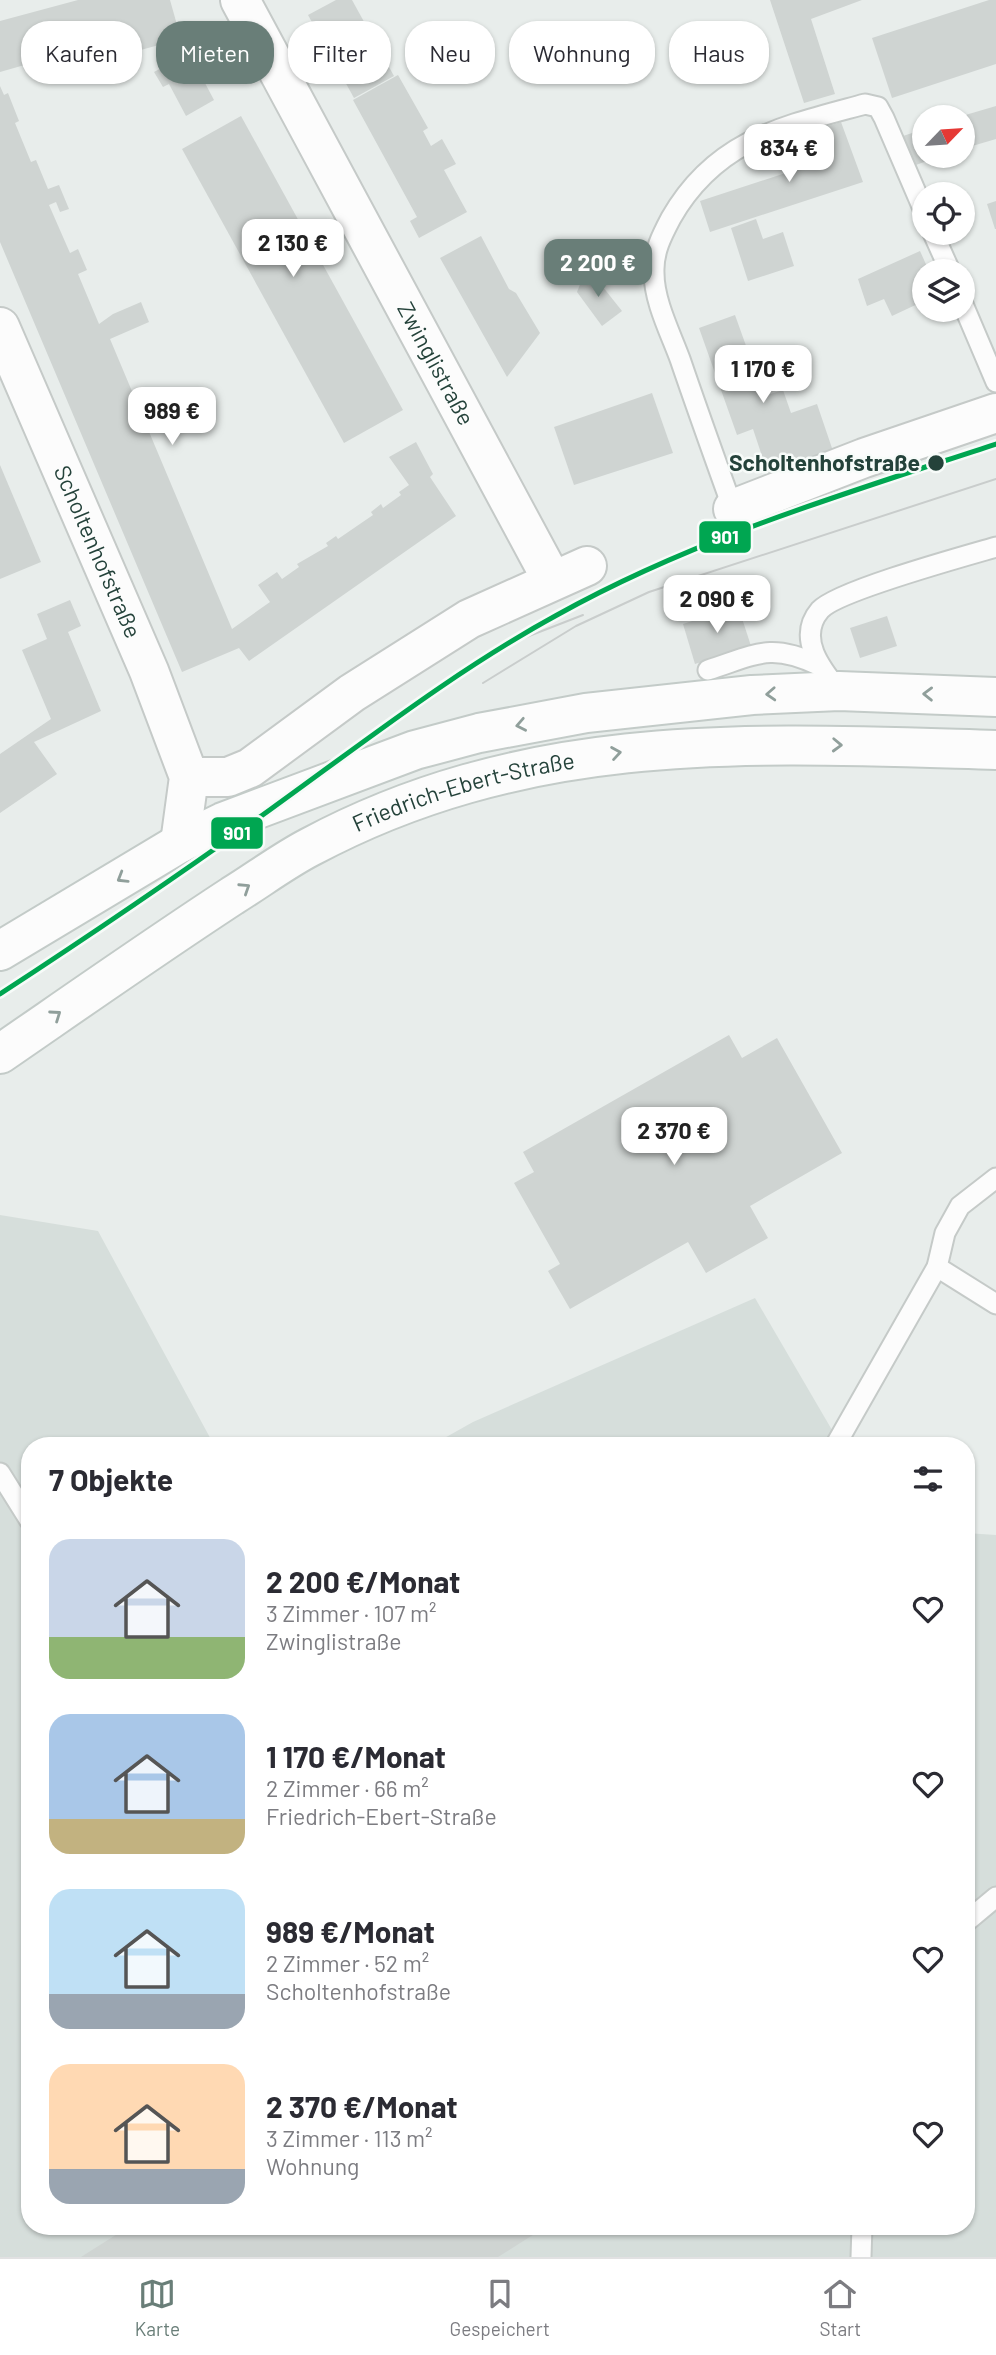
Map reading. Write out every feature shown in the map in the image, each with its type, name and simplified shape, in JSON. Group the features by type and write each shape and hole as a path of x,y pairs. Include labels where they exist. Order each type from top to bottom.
{"main road":[{"name":"Zwinglistraße","path":"189,777 228,777 250,768 408,656 468,619 569,573 240,0"},
{"name":"Scholtenhofstraße","path":"0,327 149,671 189,777"},
{"path":"733,509 864,458 996,414"},
{"name":"Friedrich-Ebert-Straße","path":"0,951 180,843 223,822 415,750 479,733 586,713 828,678 996,697"},
{"name":"Friedrich-Ebert-Straße","path":"0,1054 140,957 310,847 405,804 468,782 529,766 639,750 805,744 996,750"},
{"path":"180,843 189,777"}],"lane":[{"path":"733,509 666,321 653,274 655,253 684,196 722,159 746,141 777,128 865,104 878,107 912,183"},
{"path":"970,322 996,382"},
{"path":"828,678 811,647 811,629 820,610 855,592 996,547"},
{"path":"708,670 769,650 791,652 828,678"},
{"path":"840,1437 937,1267 945,1233 960,1206 996,1178"},
{"path":"937,1267 996,1304"},
{"path":"0,1473 21,1507"},
{"path":"975,1914 996,1897"},
{"path":"861,2257 862,2235"}],"shaded area":[{"path":"0,1215 98,1231 210,1437 21,1437 21,2235 975,2235 975,1534 996,1535 996,2257 0,2257"},
{"path":"755,1298 832,1430 828,1437 446,1437 473,1422"}],"building":[{"path":"78,0 170,0 176,21 156,21 156,46 142,50 142,21 21,21 21,66 0,72 0,21"},
{"path":"336,0 352,0 364,21 311,21 308,15"},
{"path":"770,0 862,0 811,19 835,94 804,103"},
{"path":"996,0 996,64 892,98 872,38"},
{"path":"398,75 428,128 423,131 431,146 442,139 456,164 444,170 467,212 419,238 410,221 417,217 353,100 382,84 391,84 391,79"},
{"path":"169,84 205,84 214,100 186,116"},
{"path":"346,84 379,84 354,98"},
{"path":"0,86 4,95 8,93 19,121 15,123 31,162 36,160 48,189 59,185 69,209 60,212 56,202 49,205 70,253 78,249 87,270 78,274 99,324 113,314 141,302 149,322 110,339 232,629 270,602 258,585 277,572 282,579 299,567 297,564 328,546 326,543 336,536 338,539 373,515 371,512 381,504 383,508 401,495 399,492 409,485 389,457 416,442 433,474 430,477 456,516 249,661 239,648 182,672 0,242"},
{"path":"996,106 996,139 975,145 975,112"},
{"path":"241,116 403,410 344,443 182,149"},
{"path":"841,122 863,182 710,232 700,201 822,161 812,131"},
{"path":"912,133 912,163 903,136"},
{"path":"996,201 996,229 995,229 987,204"},
{"path":"756,219 763,239 783,232 794,266 748,281 731,228"},
{"path":"481,236 509,289 516,293 540,333 507,377 440,258"},
{"path":"920,251 924,259 912,259 912,307 892,316 884,299 867,306 858,279"},
{"path":"587,267 622,311 602,326 577,292"},
{"path":"735,315 764,396 783,390 791,413 817,404 834,454 769,477 753,429 737,435 699,328"},
{"path":"652,393 673,453 574,485 554,427"},
{"path":"0,465 41,562 0,579"},
{"path":"70,600 81,626 68,632 101,711 34,742 57,774 0,813 0,754 51,719 22,650 47,639 37,614"},
{"path":"738,606 751,646 695,664 683,624"},
{"path":"887,616 897,646 860,658 850,628"},
{"path":"729,1035 742,1058 777,1038 842,1153 750,1206 768,1238 706,1273 688,1242 570,1309 548,1271 560,1264 514,1183 534,1172 523,1152"},
{"path":"116,2235 533,2235 498,2257 81,2257"}],"tram line":[{"path":"483,683 576,626 649,592 996,479"},
{"path":"511,643 583,615"}],"transit line":[{"name":"901","path":"0,994 204,856 447,683 557,615 609,588 717,540 828,499 996,444"}],"place":[{"name":"Scholtenhofstraße","path":"936,463"}]}
